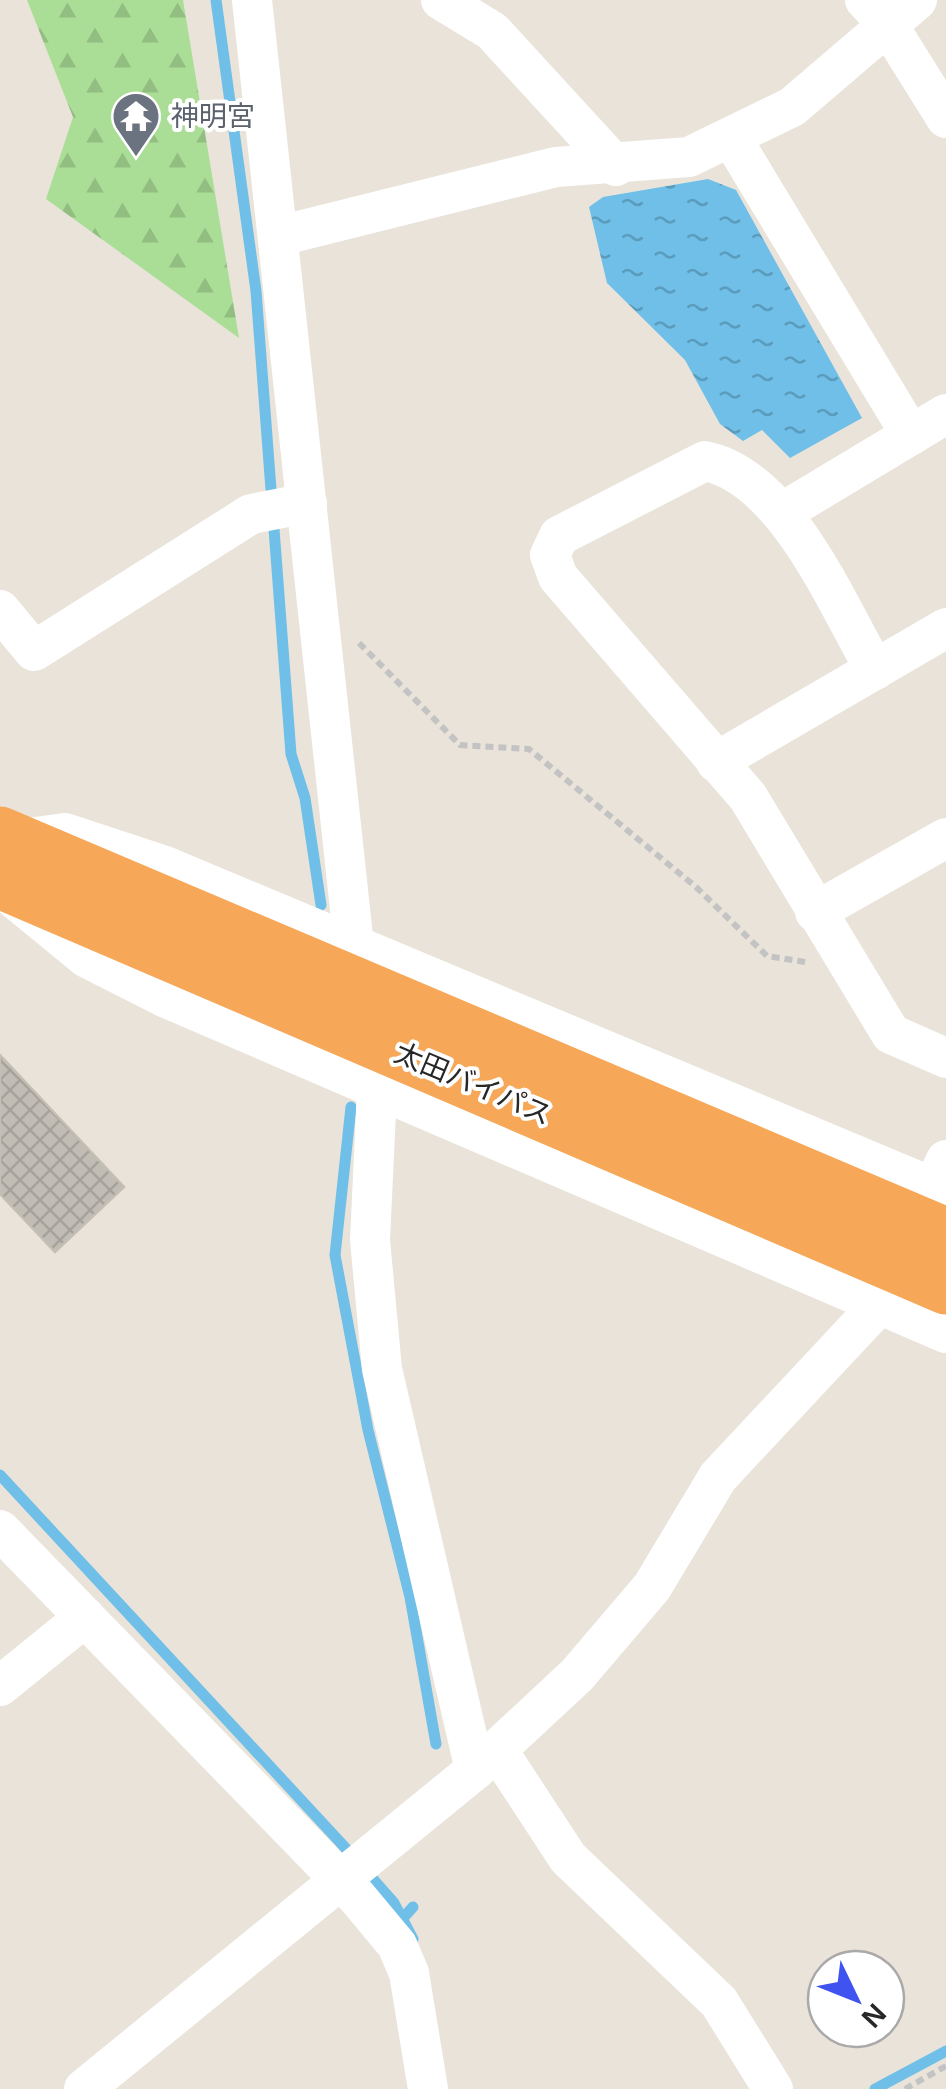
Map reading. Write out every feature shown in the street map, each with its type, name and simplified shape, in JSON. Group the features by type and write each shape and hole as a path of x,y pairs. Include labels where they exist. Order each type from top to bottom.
{"highway":[{"name":"太田バイパス","path":"3,860 919,1222 946,1287"}],"street":[{"path":"252,0 354,946"},
{"path":"441,0 492,32 616,166"},
{"path":"279,236 556,167 616,166 689,157 732,140 792,107 890,7 946,118"},
{"path":"732,140 911,435"},
{"path":"783,512 946,414"},
{"path":"876,670 783,512 728,466 705,461 559,536 550,555 558,577 748,797 814,912 892,1034 946,1058"},
{"path":"0,610 34,651 251,514 306,503"},
{"path":"716,762 946,628"},
{"path":"66,833 112,847 354,946 919,1222 378,1090 118,975 38,922 3,860 66,833"},
{"path":"814,912 946,838"},
{"path":"378,1090 370,1240 382,1369 486,1760 568,1858 719,2002 773,2089"},
{"path":"919,1222 946,1333"},
{"path":"84,2089 486,1760 590,1660 652,1587 718,1477 919,1222"},
{"path":"1,1532 398,1945 408,1973 428,2089"},
{"path":"0,1686 85,1617"}],"path":[{"path":"317,601 460,745 529,749 696,886 767,956 817,963 835,946"},
{"path":"904,2089 946,2066"}],"green space":[{"name":"神明宮","path":"27,0 183,0 239,338 46,199 73,117"}],"water":[{"path":"708,179 736,190 862,418 790,458 762,430 743,441 720,424 685,360 607,283 589,207 603,197"}],"building":[{"path":"0,1055 124,1187 55,1252 0,1194"}],"waterway":[{"path":"216,0 256,291 291,754 305,798 321,905"},
{"path":"351,1107 335,1255 368,1430 410,1597 436,1744"},
{"path":"0,1475 340,1842 394,1903 413,1939"},
{"path":"403,1918 413,1907"},
{"path":"875,2089 946,2051"}],"place":[{"name":"神明宮","path":"136,158"}]}
